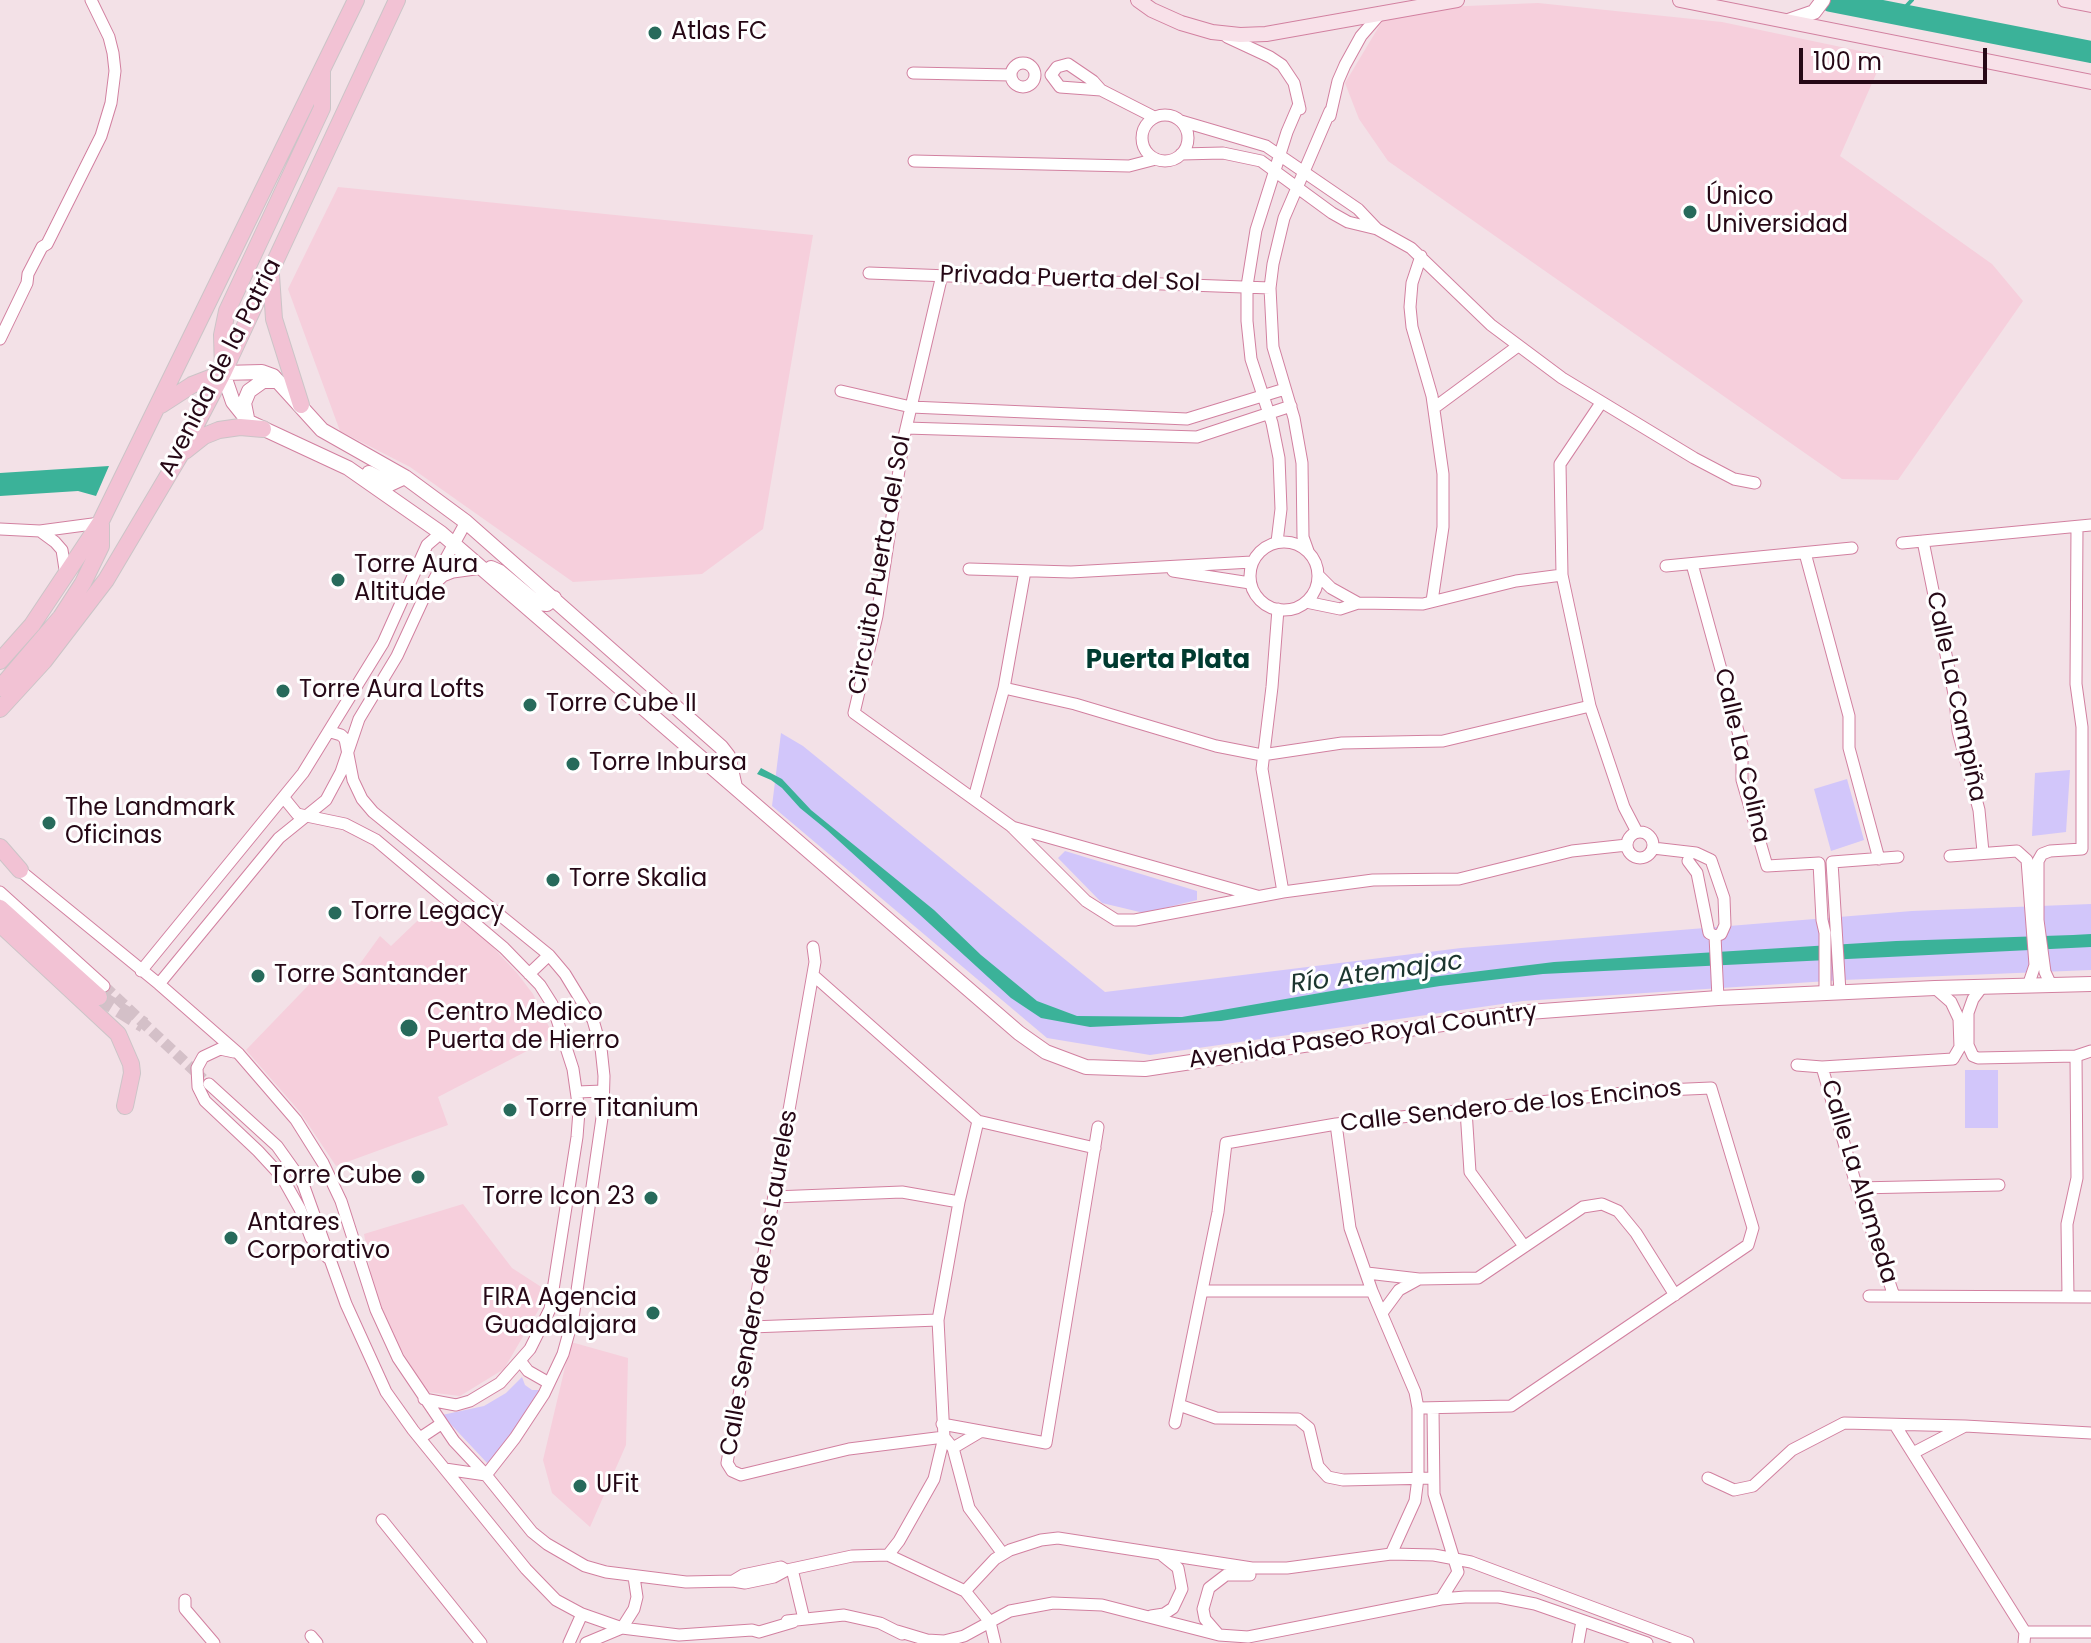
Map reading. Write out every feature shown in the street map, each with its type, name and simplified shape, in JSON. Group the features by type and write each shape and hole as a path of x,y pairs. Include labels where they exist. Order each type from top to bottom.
{"main road":[{"name":"Avenida de la Patria","path":"0,661 32,625 100,523 356,0"},
{"name":"Avenida de la Patria","path":"0,709 44,661 106,580 179,457 223,373 397,0"},
{"path":"1138,0 1181,23 1219,33 1266,34 1457,0"},
{"path":"1680,0 2091,82"},
{"path":"2065,0 2091,5"},
{"path":"157,408 192,385 223,373 222,335 227,311 322,108 322,71"},
{"path":"273,266 270,285 274,319 301,405"},
{"path":"179,457 196,441 219,430 256,426"},
{"path":"100,523 112,531 116,543 106,580"},
{"path":"0,688 61,617 83,583 101,546 100,523"},
{"path":"0,847 20,870"},
{"path":"0,908 102,991"},
{"path":"0,924 118,1034 132,1073 125,1106"}],"street":[{"path":"0,339 27,283 28,274 42,247 47,244 101,136 111,103 115,71 113,53 109,37 91,0"},
{"path":"1788,21 1814,12 1823,0"},
{"path":"1308,551 1299,545 1277,542 1258,553 1252,562 1250,583 1260,600 1278,609 1288,610 1306,602 1313,594 1318,575 1316,562 1303,537 1303,472 1291,406 1273,347 1270,288 1277,243 1298,188 1329,124 1338,81 1361,36 1380,14"},
{"path":"1219,33 1282,65 1294,83 1299,104 1252,244 1247,286 1248,340 1281,475 1281,522 1277,542"},
{"path":"1023,63 1032,66 1035,75 1032,84 1023,87 1014,84 1011,75 1014,66 1023,63"},
{"path":"1051,75 1057,67 1068,64 1101,90 1154,117 1168,115 1258,143 1281,154 1358,209 1377,229 1421,256 1472,308 1518,346 1601,403 1734,479 1755,483"},
{"path":"913,73 1011,75"},
{"path":"1035,75 1051,75"},
{"path":"1051,75 1060,87 1101,90"},
{"path":"1154,117 1143,130 1141,139 1143,147 1156,159"},
{"path":"914,161 1129,166 1156,159 1174,159 1181,154 1188,138 1181,121"},
{"path":"1181,154 1234,155 1261,161 1348,222 1377,229"},
{"path":"1421,256 1412,283 1412,327 1434,408 1442,463 1443,512 1438,574 1432,601"},
{"name":"Privada Puerta del Sol","path":"869,273 1270,288"},
{"name":"Circuito Puerta del Sol","path":"942,275 906,428 877,616 854,713 1011,826 1086,901 1116,920 1135,920 1283,892 1373,880 1459,879 1572,851 1627,845"},
{"path":"1434,408 1518,346"},
{"path":"256,426 233,402 223,373 262,372 280,382"},
{"path":"256,426 244,403 249,391 263,381 280,382"},
{"name":"Avenida Paseo Royal Country","path":"280,382 322,430 405,477 466,522 670,701 728,756 735,787"},
{"path":"841,391 911,407 1187,419 1285,389"},
{"path":"1601,403 1560,464 1562,575 1590,706 1624,807 1637,832 1649,836 1653,848 1649,855 1637,858 1630,854 1627,845 1629,837 1637,832"},
{"path":"906,428 1197,437 1291,406"},
{"path":"1076,433 1077,414"},
{"name":"Avenida Paseo Royal Country","path":"256,426 328,457 441,533 1019,1033 1046,1052 1086,1067 1145,1069 1515,1013 1718,991 2091,984"},
{"path":"328,457 347,461 390,484 405,477"},
{"path":"141,971 284,798 331,732 383,643 427,545 441,533 466,522"},
{"path":"159,984 279,838 326,800 341,772 359,719 397,656 427,591 466,522"},
{"path":"0,529 40,531 100,523"},
{"path":"1902,543 2091,525"},
{"path":"2034,921 2038,861 2042,854 2082,849 2082,727 2076,684 2077,527"},
{"path":"40,531 62,550 66,576"},
{"name":"Calle La Campiña","path":"1923,541 1955,699 1958,731 1979,810 1983,852"},
{"path":"1666,566 1852,548"},
{"path":"1805,553 1849,716 1849,748 1879,859"},
{"path":"969,569 1156,569 1252,562"},
{"name":"Calle La Colina","path":"1692,564 1742,746 1742,780 1767,866 1819,863 1822,920 1830,930 1839,977 1830,988"},
{"path":"427,591 443,576 482,568 500,572 537,603 547,604 554,598"},
{"path":"1156,569 1250,583"},
{"path":"974,798 1004,688 1025,571"},
{"path":"1318,575 1331,588 1358,603"},
{"path":"1306,602 1340,609 1358,603 1417,604 1516,581 1562,575"},
{"path":"1278,609 1262,769 1283,892"},
{"path":"611,681 629,686 659,708 670,701"},
{"path":"1004,688 1075,704 1226,749 1262,755 1342,743 1443,741 1590,706"},
{"path":"331,732 341,735 348,749 353,780 362,799 373,812 549,955 573,984 593,1020 601,1048 603,1091 573,1318 563,1354 549,1383 515,1438 486,1475"},
{"path":"284,798 293,811 307,817 345,824 376,840 483,930 529,974 552,1004 567,1046 577,1092 577,1137 550,1309 521,1362 500,1383 470,1401 443,1404 424,1399"},
{"name":"Circuito Puerta del Sol","path":"1011,826 1262,897"},
{"path":"1653,848 1711,860 1720,883 1725,925 1715,936 1718,991"},
{"path":"1950,856 2017,851 2027,860 2039,965 2051,985"},
{"path":"0,856 159,984 239,1054 296,1120 329,1174 341,1201 376,1310 398,1358 441,1424 532,1532 547,1544 585,1566 634,1577 686,1582 745,1583 774,1577 789,1569 852,1556 888,1555 965,1591 990,1622 995,1643"},
{"path":"1692,857 1702,925 1715,936"},
{"name":"Calle La Colina","path":"1830,988 1832,862 1898,857"},
{"path":"0,892 102,991"},
{"name":"Calle Sendero de los Laureles","path":"813,947 813,975 727,1463 736,1473 746,1473 849,1449 944,1437"},
{"path":"529,974 549,955"},
{"path":"2028,986 2039,965"},
{"path":"813,975 978,1121 1095,1148"},
{"path":"1982,987 1968,1013 1968,1045 1973,1056 2076,1056 2091,1051"},
{"name":"Calle La Alameda","path":"1797,1065 1822,1067 1953,1059 1960,1047 1959,1019 1951,1002 1935,988"},
{"path":"239,1054 227,1049 208,1053 197,1068 198,1087 205,1101 282,1177 300,1209 311,1238 331,1261"},
{"path":"2068,1297 2067,1224 2077,1178 2076,1056"},
{"name":"Calle La Alameda","path":"1822,1067 1857,1188 1894,1296"},
{"path":"209,1084 277,1146 295,1170 308,1195 346,1304 386,1392 526,1569 556,1600 582,1614 622,1628 688,1636 752,1630 782,1621 844,1615 863,1618 927,1640 944,1641 964,1636 1010,1611 1053,1603 1102,1605 1219,1635 1248,1637 1441,1599 1499,1597 1535,1604 1626,1639 1647,1643"},
{"name":"Calle Sendero de los Encinos","path":"1175,1423 1218,1212 1226,1143 1336,1124 1642,1091 1711,1088 1753,1228 1748,1245 1511,1406 1418,1408"},
{"path":"577,1092 603,1091"},
{"path":"1466,1110 1470,1172 1524,1246"},
{"path":"888,1555 934,1479 944,1437 938,1320 959,1202 978,1121"},
{"path":"1336,1124 1350,1228 1372,1291 1415,1392 1418,1408 1415,1501 1391,1554"},
{"path":"942,1424 1046,1443 1098,1127"},
{"path":"1857,1188 1999,1185"},
{"path":"774,1197 902,1192 959,1202"},
{"path":"1367,1273 1419,1279 1478,1278 1583,1207 1602,1204 1618,1211 1636,1233 1675,1295"},
{"path":"1382,1313 1399,1290 1419,1279"},
{"path":"1202,1291 1372,1291"},
{"name":"Calle La Alameda","path":"1869,1296 2090,1297"},
{"path":"751,1327 938,1320"},
{"path":"521,1362 528,1371 549,1383"},
{"path":"1179,1405 1216,1418 1298,1419 1309,1428 1318,1466 1328,1477 1343,1480 1433,1478"},
{"path":"1433,1408 1434,1494 1458,1572 1441,1599"},
{"path":"1708,1478 1734,1490 1753,1486 1792,1450 1844,1423 2091,1433"},
{"path":"420,1438 441,1424"},
{"path":"1895,1425 2024,1637 2091,1632"},
{"path":"1913,1453 1965,1426"},
{"path":"953,1448 980,1432"},
{"path":"944,1437 953,1448 969,1508 1003,1554"},
{"path":"445,1469 486,1475"},
{"path":"382,1520 481,1643"},
{"path":"965,1591 989,1563 1003,1554 1026,1544 1058,1538 1252,1568 1277,1568 1391,1554 1434,1555 1486,1567 1688,1643"},
{"path":"1142,1616 1164,1614 1179,1599 1182,1589 1178,1568 1161,1555"},
{"path":"1219,1635 1205,1619 1204,1598 1209,1588 1226,1575 1257,1576 1277,1568"},
{"path":"789,1569 799,1620"},
{"path":"586,1643 622,1628 634,1609 637,1597 634,1577"},
{"path":"185,1600 185,1609 214,1643"},
{"path":"569,1643 582,1614"},
{"path":"1578,1643 1582,1621"},
{"path":"897,1631 915,1643"}],"shaded area":[{"name":"Único Universidad","path":"1538,3 1722,22 1884,56 1840,156 1992,264 2023,301 1898,480 1842,479 1388,161 1359,119 1345,83 1384,18 1443,7"},
{"path":"338,187 813,235 763,529 702,574 573,582 410,467 340,431 288,289"},
{"path":"109,466 96,496 78,491 0,496 0,473"},
{"path":"781,733 803,746 1105,992 1461,948 1912,911 2091,904 2091,970 1843,980 1523,1001 1150,1055 1047,1038 772,806"},
{"path":"761,768 782,779 811,810 934,910 981,955 1037,1001 1077,1016 1182,1017 1366,985 1554,962 1896,941 2091,934 2091,947 1543,974 1440,986 1221,1021 1090,1027 1041,1018 1011,998 800,808 782,788 757,774"},
{"path":"2070,770 2066,832 2032,836 2035,773"},
{"path":"1847,779 1864,840 1831,851 1814,789"},
{"path":"1065,851 1197,891 1197,900 1144,913 1102,903 1058,858"},
{"name":"Centro Medico Puerta de Hierro","path":"437,902 486,940 517,973 533,994 554,1037 438,1097 448,1125 336,1166 300,1112 246,1050 326,967 346,983 380,936 391,946"},
{"path":"1965,1070 1998,1070 1998,1128 1965,1128"},
{"path":"463,1204 512,1268 549,1292 504,1369 460,1396 427,1392 377,1310 364,1234"},
{"path":"571,1342 628,1358 626,1445 590,1527 552,1493 543,1460"},
{"path":"522,1377 525,1385 532,1390 541,1390 515,1433 489,1465 442,1415 484,1406 506,1393"}],"waterway":[{"path":"1898,15 1912,0"},
{"path":"1831,1 2091,52"}],"tunnel":[{"path":"104,986 203,1079"},
{"path":"99,997 144,1025"}],"place":[{"name":"Atlas FC","path":"655,33"},
{"name":"Único Universidad","path":"1690,212"},
{"name":"Torre Aura Altitude","path":"338,580"},
{"name":"Torre Aura Lofts","path":"283,691"},
{"name":"Torre Cube II","path":"530,705"},
{"name":"Torre Inbursa","path":"573,764"},
{"name":"The Landmark Oficinas","path":"49,823"},
{"name":"Torre Skalia","path":"553,880"},
{"name":"Torre Legacy","path":"335,913"},
{"name":"Torre Santander","path":"258,976"},
{"name":"Centro Medico Puerta de Hierro","path":"409,1028"},
{"name":"Torre Titanium","path":"510,1110"},
{"name":"Torre Cube","path":"418,1177"},
{"name":"Torre Icon 23","path":"651,1198"},
{"name":"Antares Corporativo","path":"231,1238"},
{"name":"FIRA Agencia Guadalajara","path":"653,1313"},
{"name":"UFit","path":"580,1486"}],"district":[{"name":"Puerta Plata","path":"1168,661"}],"water label":[{"name":"Río Atemajac","path":"1377,974"}]}
